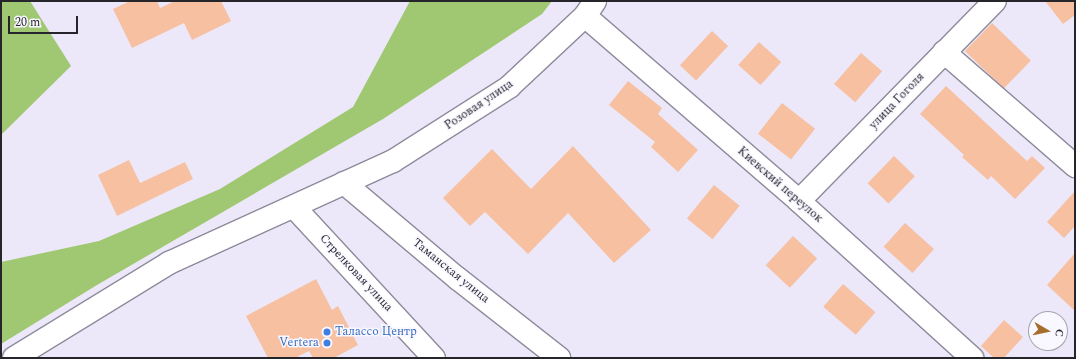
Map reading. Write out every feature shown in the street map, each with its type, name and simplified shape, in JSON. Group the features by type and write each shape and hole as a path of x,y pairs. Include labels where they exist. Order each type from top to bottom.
{"street":[{"name":"улица Гоголя","path":"799,201 995,1"},
{"name":"Розовая улица","path":"14,358 169,263 393,161 509,87 590,8"},
{"name":"Киевский переулок","path":"590,8 972,358"},
{"path":"944,52 1075,166"},
{"name":"Таманская улица","path":"344,183 457,278 559,358"},
{"name":"Стрелковая улица","path":"294,207 423,355"}],"green space":[{"path":"1,1 30,1 71,66 1,135"},
{"path":"410,1 552,1 542,14 383,119 97,285 1,344 1,262 99,241 220,189 353,107"}],"building":[{"path":"130,1 157,1 160,8 175,1 221,1 231,21 192,40 184,23 132,48 113,9"},
{"path":"1045,1 1075,1 1075,15 1063,24"},
{"path":"992,23 1031,61 1004,89 965,51"},
{"path":"712,31 728,46 696,80 680,65"},
{"path":"759,42 781,62 761,85 738,65"},
{"path":"861,53 882,71 855,102 834,84"},
{"path":"628,81 662,108 658,114 698,150 678,172 651,147 655,142 609,105"},
{"path":"946,86 1027,161 1032,156 1045,168 1015,199 991,176 988,180 962,157 964,155 920,114"},
{"path":"782,103 815,129 791,160 758,134"},
{"path":"573,146 651,230 614,263 568,213 528,254 485,212 470,226 443,198 492,149 531,189"},
{"path":"894,156 915,176 888,203 868,183"},
{"path":"129,160 140,183 185,162 193,179 117,216 98,175"},
{"path":"714,185 740,206 713,239 687,218"},
{"path":"1075,191 1075,226 1064,238 1047,222"},
{"path":"905,223 934,249 913,273 884,247"},
{"path":"793,236 817,259 790,288 766,265"},
{"path":"1075,253 1075,311 1047,285"},
{"path":"316,279 332,310 338,306 358,345 334,358 313,358 309,351 295,358 268,358 246,316"},
{"path":"843,284 875,312 856,335 823,307"},
{"path":"1004,320 1023,337 1004,358 994,358 981,346"}],"place":[{"name":"Талассо Центр","path":"327,332"},
{"name":"Vertera","path":"327,343"}]}
